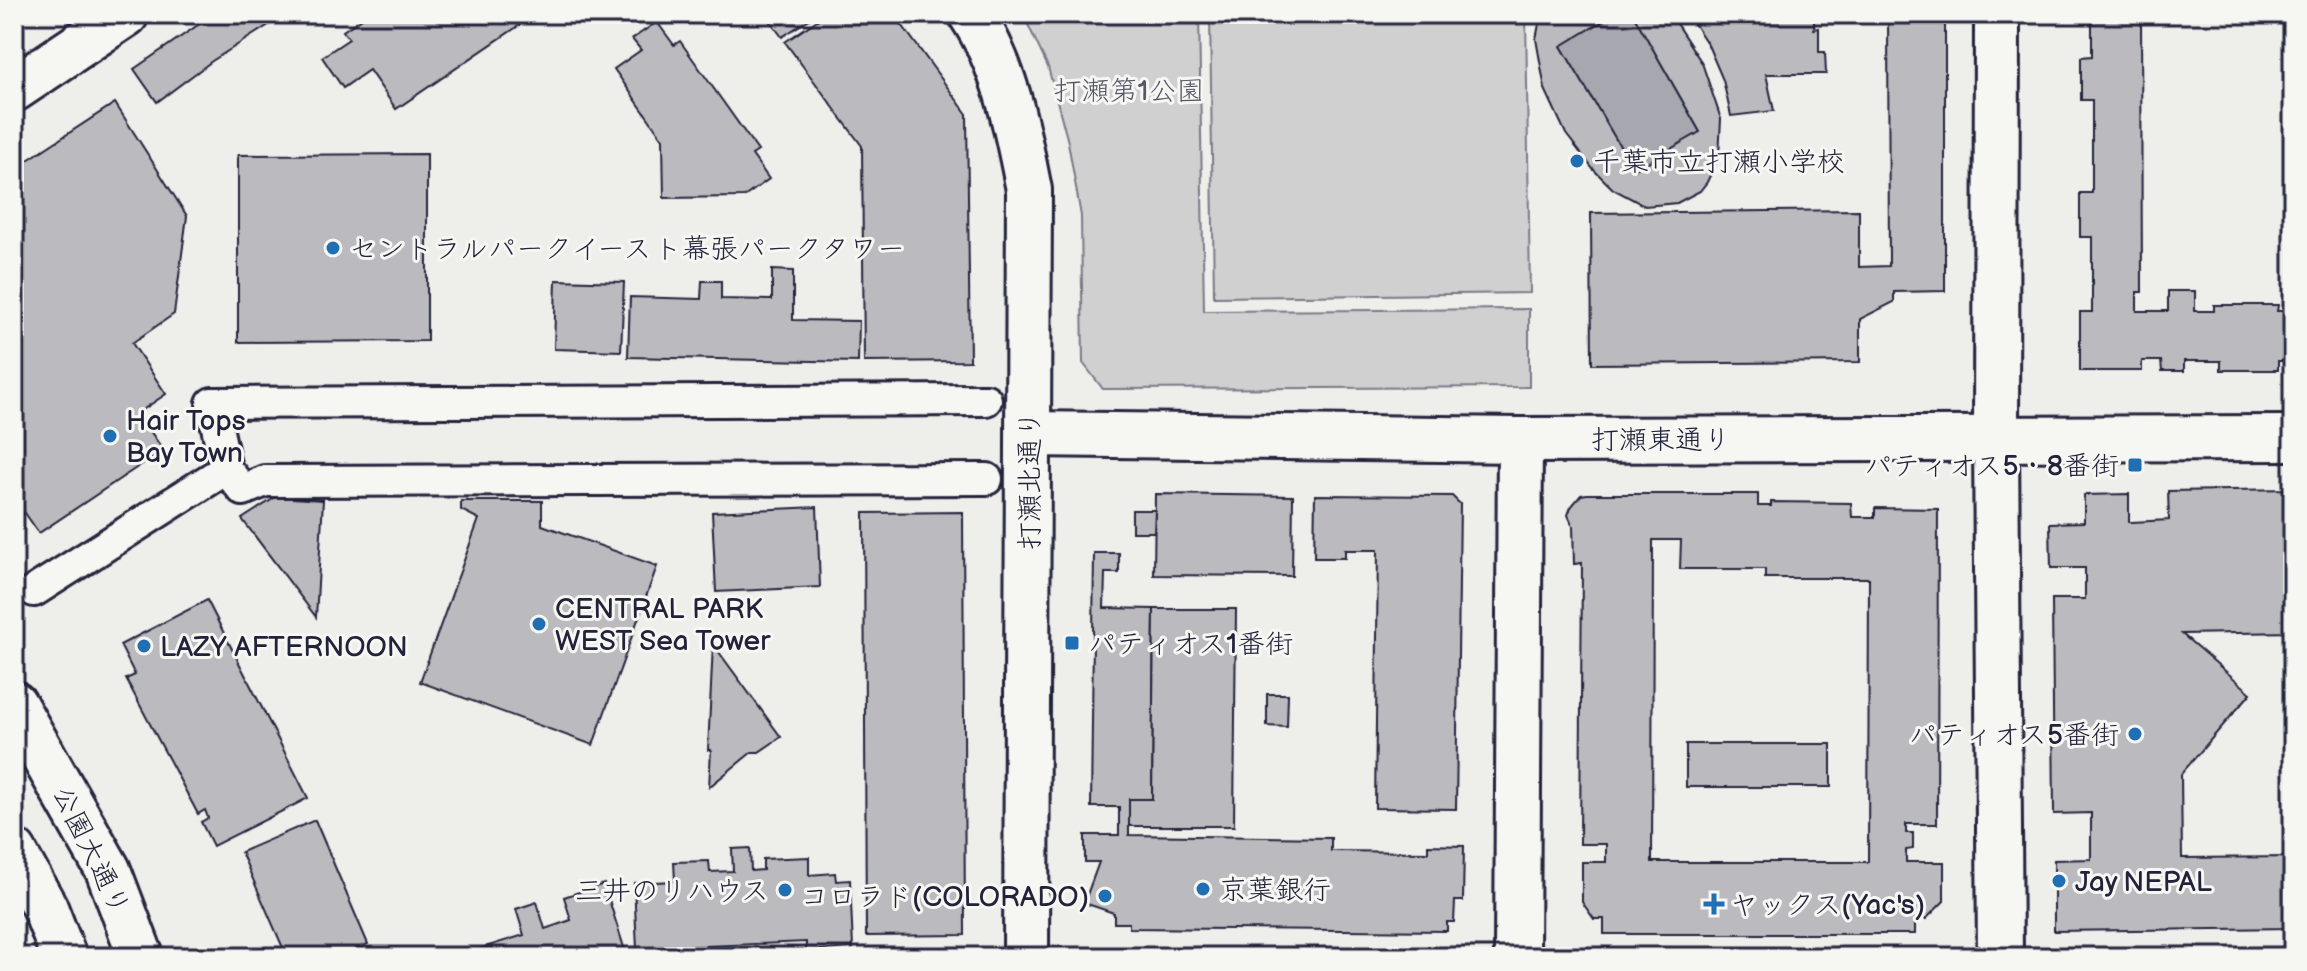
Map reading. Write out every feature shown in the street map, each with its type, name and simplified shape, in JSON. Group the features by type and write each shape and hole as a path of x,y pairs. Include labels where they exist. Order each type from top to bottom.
{"street":[{"path":"14,89 126,14"},
{"name":"打瀬北通り","path":"971,14 987,37 1013,108 1029,190 1026,957"},
{"path":"1997,14 2000,957"},
{"path":"986,400 212,403 226,469 243,490 265,481 987,479"},
{"name":"打瀬東通り","path":"1029,434 1520,440 2293,438"},
{"path":"1517,957 1520,440"},
{"path":"34,591 226,469"},
{"name":"公園大通り","path":"14,704 108,870 141,957"},
{"path":"14,852 45,908 64,957"}],"green space":[{"name":"打瀬第1公園","path":"1023,14 1199,14 1204,311 1529,309 1529,387 1103,389 1083,363 1081,216 1068,142 1048,67"},
{"path":"1210,14 1526,14 1530,293 1214,297"}],"shaded area":[{"path":"1615,14 1633,14 1700,132 1634,170 1561,46"}],"building":[{"path":"214,14 271,14 275,21 212,61 157,102 134,69"},
{"path":"368,14 536,14 396,109 369,70 343,88 322,57 349,39 343,31"},
{"path":"765,14 817,14 782,37"},
{"path":"826,14 894,14 967,114 970,361 864,362 862,146 785,42"},
{"path":"1541,14 1615,14 1561,46 1634,170 1700,132 1633,14 1668,14 1673,19 1702,63 1721,119 1719,156 1700,191 1677,203 1645,206 1613,189 1593,169 1566,134 1545,89 1536,39"},
{"path":"1688,14 1814,14 1814,29 1819,28 1819,52 1825,52 1826,74 1766,74 1774,111 1731,116 1723,80 1708,45"},
{"path":"1888,14 1945,14 1945,291 1894,292 1894,302 1860,319 1860,362 1592,364 1591,213 1859,210 1859,267 1889,266"},
{"path":"2080,14 2141,14 2142,292 2137,292 2137,311 2168,311 2168,291 2195,291 2195,311 2214,311 2214,305 2278,305 2277,311 2293,311 2293,361 2278,361 2278,370 2221,370 2221,361 2184,361 2184,371 2162,371 2161,361 2142,361 2142,371 2080,371 2080,312 2092,312 2092,237 2080,237 2080,193 2092,193 2092,100 2081,100 2081,57 2092,56 2092,19 2080,19"},
{"path":"657,22 674,45 680,41 758,151 752,155 769,179 744,197 664,198 663,139 614,69 641,50 632,39"},
{"path":"115,103 187,216 174,314 132,343 166,394 138,413 163,450 39,533 25,513 14,520 14,169"},
{"name":"セントラルパークイースト幕張パークタワー","path":"427,154 427,341 238,342 238,155"},
{"path":"772,270 793,271 793,320 859,321 858,362 628,357 630,297 701,299 702,281 721,281 721,299 772,300"},
{"path":"556,280 624,282 621,351 554,349"},
{"name":"パティオス5番街","path":"2293,489 2293,632 2182,634 2251,693 2181,774 2182,858 2293,857 2293,928 2054,931 2054,860 2091,859 2091,813 2054,814 2052,599 2085,599 2085,568 2051,568 2050,523 2084,522 2084,495 2129,494 2129,522 2132,522 2169,520 2168,491"},
{"path":"1155,494 1293,496 1292,576 1154,575"},
{"path":"1758,494 1758,506 1771,506 1771,502 1851,503 1852,517 1875,517 1875,508 1938,509 1937,824 1906,824 1906,833 1913,833 1913,849 1906,850 1906,862 1944,862 1944,901 1926,919 1915,919 1915,934 1604,934 1604,919 1594,919 1582,902 1582,862 1606,862 1606,844 1580,844 1582,563 1574,564 1573,526 1568,515 1581,495","holes":["1653,540 1681,540 1680,569 1765,569 1765,578 1869,578 1868,862 1652,862"]},
{"path":"1315,495 1452,496 1460,504 1456,809 1375,808 1378,550 1345,550 1345,558 1314,558"},
{"path":"276,497 323,500 316,617 242,519"},
{"name":"CENTRAL PARK WEST Sea Tower","path":"461,501 542,501 542,525 657,566 593,745 420,682 479,519 461,510"},
{"path":"817,507 820,587 716,592 712,512"},
{"path":"1132,510 1155,510 1154,532 1132,532"},
{"path":"963,512 965,935 866,936 864,513"},
{"path":"1094,553 1119,553 1119,573 1105,573 1104,608 1154,609 1152,799 1129,799 1129,835 1331,838 1331,851 1428,852 1428,845 1464,846 1463,901 1455,901 1454,922 1447,922 1447,931 1129,928 1129,923 1114,923 1114,913 1084,903 1099,862 1085,862 1085,835 1119,835 1119,807 1091,807"},
{"path":"207,600 308,798 213,846 201,822 208,818 205,810 198,814 126,679 135,675 120,645"},
{"path":"1154,609 1236,609 1234,826 1129,826 1129,799 1152,799"},
{"path":"713,644 781,737 759,752 752,752 709,787 711,750 708,750"},
{"path":"1267,694 1288,694 1287,727 1267,726"},
{"path":"1686,744 1831,744 1831,787 1686,787"},
{"path":"315,820 368,944 338,957 287,957 241,852"},
{"path":"750,848 751,871 763,870 763,859 809,857 809,875 835,873 836,881 850,880 853,948 806,951 806,942 637,949 634,883 675,881 674,862 709,861 710,872 733,871 732,849"},
{"path":"604,884 627,957 453,957 524,935 516,909 537,902 545,929 571,920 564,897"}],"place":[{"name":"千葉市立打瀬小学校","path":"1577,161"},
{"name":"セントラルパークイースト幕張パークタワー","path":"333,248"},
{"name":"Hair Tops Bay Town","path":"110,436"},
{"name":"パティオス5・8番街","path":"2135,465"},
{"name":"CENTRAL PARK WEST Sea Tower","path":"539,624"},
{"name":"パティオス1番街","path":"1072,643"},
{"name":"LAZY AFTERNOON","path":"144,646"},
{"name":"パティオス5番街","path":"2135,734"},
{"name":"Jay NEPAL","path":"2059,881"},
{"name":"京葉銀行","path":"1203,889"},
{"name":"三井のリハウス","path":"785,890"},
{"name":"コロラド(COLORADO)","path":"1105,896"},
{"name":"ヤックス(Yac's)","path":"1714,904"}]}
